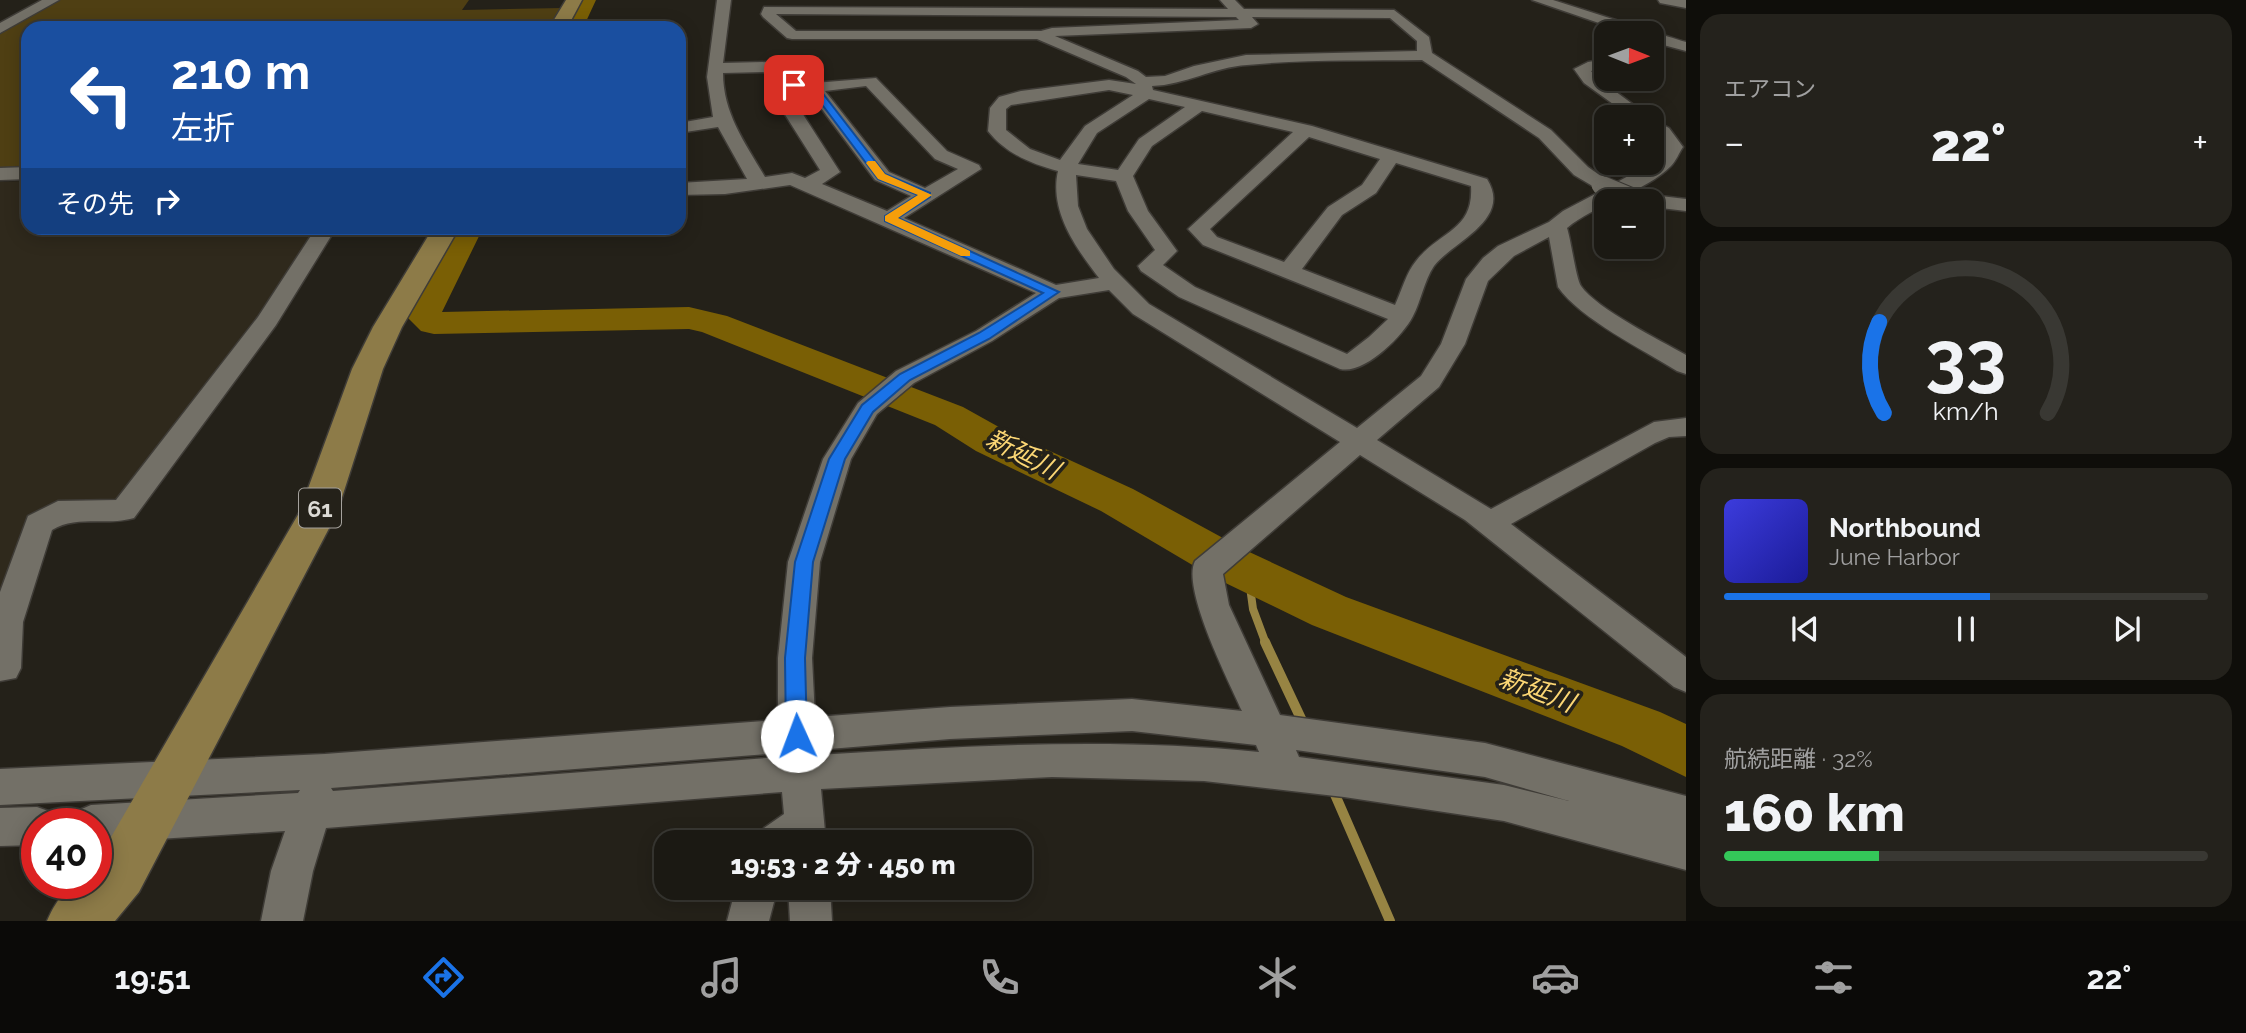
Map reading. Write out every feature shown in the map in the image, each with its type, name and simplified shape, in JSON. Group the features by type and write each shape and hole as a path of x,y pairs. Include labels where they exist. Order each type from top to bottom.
{"main road":[{"path":"562,21 574,0"},
{"name":"61","path":"74,921 96,903 121,874 318,513 335,474 359,389 442,235"}],"street":[{"path":"0,29 52,0"},
{"path":"724,0 715,68 715,102 758,183"},
{"path":"1227,0 1241,12 1251,24 1150,26 1052,32 1042,35 792,35 768,14 769,10 805,5 1033,6 1241,12 1394,14 1424,40 1425,55"},
{"path":"1539,0 1606,21"},
{"path":"1568,0 1595,7 1627,21"},
{"path":"1665,0 1686,4"},
{"path":"1033,6 1042,35 1132,74 1144,88"},
{"path":"1612,189 1601,185 1581,171 1545,134 1425,55 1246,60 1199,69 1144,88 1094,126 1073,151 1066,169 1064,187 1068,208 1086,247 1112,283 1141,309 1361,441 1489,523 1686,677"},
{"path":"1594,65 1582,69 1594,83"},
{"path":"715,68 768,67"},
{"path":"806,185 831,172 780,94 780,85 814,88 870,81 941,155 972,169 889,219"},
{"path":"1124,176 1066,169 1047,163 1005,141 997,131 998,108 1005,101 1021,96 1110,85 1144,88 1199,106 1306,130 1480,183 1484,202 1472,224 1424,265 1402,316 1384,338 1349,364 1187,292 1149,266 1166,251 1138,211 1124,176 1130,160 1141,144 1199,106"},
{"path":"814,88 882,176 926,195"},
{"path":"1605,91 1625,105"},
{"path":"686,127 723,121"},
{"path":"1306,130 1198,229 1210,241 1402,316"},
{"path":"1664,132 1675,147 1664,162"},
{"path":"1289,271 1335,211 1369,190 1392,155"},
{"path":"0,174 21,173"},
{"path":"1287,773 1213,605 1206,570 1430,381 1453,344 1477,279 1490,263 1506,251 1645,175"},
{"path":"686,189 724,188 792,179 1053,292"},
{"path":"1664,203 1686,205"},
{"path":"1563,220 1563,248 1569,287 1594,309 1686,366"},
{"path":"4,668 3,622 39,524 58,512 124,510 268,320 322,235"},
{"path":"796,830 801,774 795,658 804,562 837,459 867,409 905,377 984,336 1053,292 1112,283"},
{"path":"1489,523 1644,437 1664,428 1686,427"},
{"path":"112,817 162,801 325,771 950,723 1132,715 1269,730 1485,760 1686,815"},
{"path":"0,787 311,811 646,783 1052,760 1204,764 1504,803 1686,850"},
{"path":"282,921 292,871 325,771"},
{"path":"0,827 21,826"},
{"path":"748,921 754,900"},
{"path":"809,900 811,921"}],"shaded area":[{"path":"58,0 469,0 462,10 562,8 554,21 21,21 21,167 0,168 0,32"},
{"path":"21,181 21,235 313,235 262,314 123,495 112,501 57,504 0,596 0,182"}],"waterway":[{"name":"新延川","path":"576,21 586,0"},
{"name":"新延川","path":"464,235 423,315 434,323 689,318 714,324 949,416 991,441 1117,500 1228,563 1329,611 1641,729 1686,752"},
{"path":"1248,572 1253,609 1266,644"},
{"path":"1265,642 1304,725"},
{"path":"1333,790 1390,921"}],"slow traffic":[{"path":"871,163 882,176 926,195 889,219 966,254"}],"route":[{"path":"794,85 814,88 882,176 926,195 889,219 1053,292 984,336 905,377 867,409 837,459 804,562 795,658 797,736"}]}
